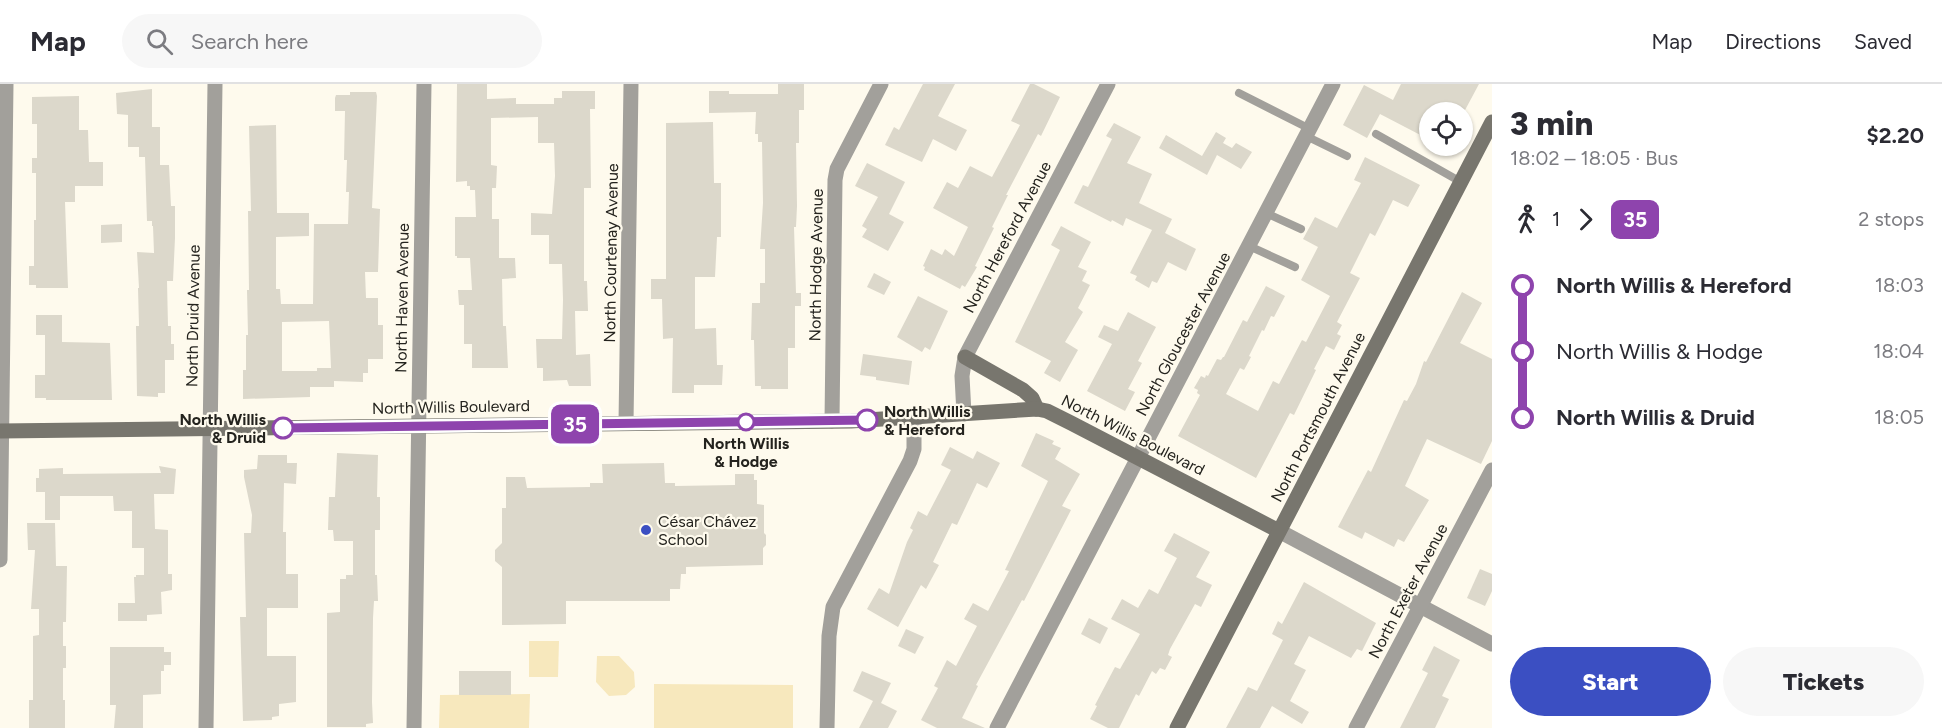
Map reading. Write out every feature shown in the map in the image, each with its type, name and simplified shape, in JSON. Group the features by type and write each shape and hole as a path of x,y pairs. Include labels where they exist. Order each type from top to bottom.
{"street":[{"path":"0,560 6,84"},
{"name":"North Druid Avenue","path":"206,728 215,84"},
{"name":"North Haven Avenue","path":"414,728 424,84"},
{"name":"North Courtenay Avenue","path":"626,423 632,84"},
{"name":"North Hodge Avenue","path":"832,421 835,180 837,169 881,84"},
{"name":"North Hereford Avenue","path":"964,414 962,376 965,357 1108,84"},
{"name":"North Gloucester Avenue","path":"997,728 1333,84"},
{"name":"North Portsmouth Avenue","path":"1177,728 1492,122"},
{"path":"965,357 1023,390 1032,398 1038,409"},
{"name":"North Willis Boulevard","path":"1,431 832,421 1038,409 1056,415 1139,457 1492,644"},
{"path":"827,728 830,622 833,607 910,461 914,449 914,417"},
{"name":"North Exeter Avenue","path":"1356,728 1492,471"}],"lane":[{"path":"1239,93 1347,156"},
{"path":"1376,134 1461,182"},
{"path":"1266,213 1301,228"},
{"path":"1249,246 1295,267"}],"shaded area":[{"path":"529,641 559,641 558,677 529,677"},
{"path":"597,656 619,656 634,672 635,687 626,695 609,696 596,682"},
{"path":"654,684 793,685 793,728 654,728"},
{"path":"530,694 529,728 439,728 440,695"}],"building":[{"path":"457,84 487,84 487,99 516,98 516,104 554,104 554,98 562,98 562,91 595,91 595,109 590,109 591,188 584,188 584,281 587,281 588,311 575,311 576,355 590,354 591,386 569,386 567,380 543,381 543,368 537,368 536,339 562,339 563,300 562,264 549,264 549,235 531,235 531,213 552,214 555,176 554,143 538,143 538,117 491,118 491,165 497,166 496,188 492,188 492,219 499,219 499,258 515,258 516,278 502,279 503,326 506,326 508,368 472,368 472,344 464,344 464,305 459,305 458,290 472,290 470,258 455,256 455,217 476,217 475,190 470,190 467,181 456,182"},
{"path":"778,84 804,84 804,110 799,110 799,143 796,143 797,206 796,227 794,227 796,293 801,293 801,306 795,306 795,348 788,348 788,389 761,389 761,386 755,386 754,340 751,340 752,303 760,303 760,283 765,283 765,249 760,249 763,203 762,142 758,142 758,134 755,134 756,112 709,113 709,91 729,91 729,94 778,94"},
{"path":"923,84 955,84 938,116 967,130 956,151 933,139 922,162 885,145 894,127 899,130"},
{"path":"1030,84 1060,97 1041,136 1038,134 1006,195 1008,195 992,227 994,228 975,266 977,267 965,287 962,285 960,289 924,270 923,266 931,249 942,255 945,249 954,256 968,227 933,208 947,182 958,188 970,166 992,177 1020,125 1011,121"},
{"path":"1401,84 1479,84 1469,102 1419,102 1419,134 1380,114 1367,138 1343,125 1364,85 1393,100"},
{"path":"152,89 152,127 160,127 160,165 169,165 171,206 175,206 173,281 167,281 168,326 171,326 174,360 165,360 165,393 158,393 158,397 137,396 136,326 139,326 139,288 137,252 154,253 153,226 152,221 147,221 145,157 139,157 139,147 128,147 128,115 117,114 116,93"},
{"path":"350,92 376,92 377,96 372,208 380,209 378,272 365,272 366,298 378,298 378,325 383,325 383,359 368,359 368,373 363,373 363,382 334,381 334,387 310,387 310,397 243,399 243,370 246,370 246,335 248,335 248,211 251,211 249,126 276,125 277,213 309,213 309,236 276,237 276,289 280,289 281,304 313,304 314,224 348,224 347,160 344,160 345,111 335,111 335,98 336,95 350,95","holes":["329,321 331,368 317,368 317,371 282,371 282,322"]},
{"path":"79,96 79,130 88,130 89,162 103,162 103,186 75,186 75,202 65,202 68,288 36,288 36,285 29,285 29,266 34,266 34,220 36,220 36,173 32,173 32,158 37,158 37,124 32,124 32,97"},
{"path":"713,122 714,183 721,183 721,237 717,237 715,277 695,277 695,329 716,328 717,365 723,365 722,385 694,385 694,393 672,393 673,338 663,339 662,299 651,299 651,279 666,279 666,123"},
{"path":"1114,123 1141,137 1127,163 1152,174 1139,203 1172,219 1165,233 1196,249 1186,271 1168,262 1157,283 1152,281 1149,288 1135,280 1137,276 1130,273 1152,230 1126,218 1123,226 1112,220 1111,222 1074,203 1083,185 1088,187 1112,139 1106,136"},
{"path":"1216,132 1226,138 1223,143 1232,148 1236,143 1252,152 1241,169 1217,155 1207,175 1159,148 1166,135 1202,156"},
{"path":"1365,157 1420,185 1408,207 1393,200 1375,236 1370,233 1350,273 1360,278 1337,322 1342,325 1337,334 1341,336 1334,350 1326,346 1294,415 1290,413 1256,478 1178,436 1200,395 1194,388 1201,376 1205,378 1206,375 1208,376 1217,359 1221,360 1224,357 1243,320 1247,322 1266,286 1285,296 1274,317 1271,316 1264,331 1262,330 1244,370 1240,368 1226,394 1258,411 1273,381 1279,384 1302,340 1306,342 1330,296 1301,280 1318,247 1303,239 1315,217 1337,228 1361,183 1354,180"},
{"path":"867,163 905,182 889,214 904,222 888,251 862,237 867,229 862,226 878,197 855,186"},
{"path":"122,224 122,242 101,243 101,225"},
{"path":"1061,226 1091,242 1078,267 1087,271 1082,281 1090,285 1078,308 1083,312 1065,342 1078,350 1060,382 1044,373 1051,361 1015,342 1060,250 1051,245"},
{"path":"874,273 891,282 884,295 867,287"},
{"path":"1462,292 1482,303 1460,343 1492,359 1492,441 1481,464 1427,439 1405,486 1429,500 1404,542 1398,539 1394,547 1365,532 1362,539 1338,527 1368,470 1371,472 1404,400 1407,401 1424,361 1426,362"},
{"path":"918,296 948,311 930,350 925,347 922,352 897,337"},
{"path":"1128,312 1156,327 1138,361 1142,363 1128,389 1135,392 1125,411 1087,391 1112,344 1098,337 1104,325 1118,331"},
{"path":"36,315 62,315 62,342 110,343 112,400 35,398 35,375 45,375 45,335 36,335"},
{"path":"863,354 912,361 909,385 860,375"},
{"path":"1036,433 1054,441 1052,444 1061,448 1055,459 1080,474 1062,506 1071,510 1024,601 1022,600 976,685 978,686 962,718 985,728 937,728 921,720 938,688 934,686 947,660 956,666 977,626 964,619 973,603 988,611 1009,571 1005,570 1048,481 1021,466"},
{"path":"950,447 973,459 977,451 1000,463 987,488 977,483 957,525 952,523 933,562 939,565 926,589 921,585 898,627 867,609 879,588 889,594 913,530 910,528 918,511 927,516 951,470 941,465"},
{"path":"337,453 378,455 377,497 380,497 380,530 375,530 375,575 377,575 378,601 374,601 373,618 373,723 366,724 366,727 327,727 327,613 340,612 340,579 346,579 346,575 353,575 353,541 334,541 333,530 328,530 329,497 335,497"},
{"path":"258,455 287,455 287,463 297,463 296,484 284,483 283,532 286,532 286,574 298,574 298,608 267,608 267,656 296,656 296,702 279,704 279,716 272,717 272,720 243,721 240,617 246,617 244,533 251,533 252,515 244,470 257,469"},
{"path":"664,463 665,483 675,483 675,486 735,485 735,474 754,474 754,480 757,480 757,504 764,505 766,545 763,548 763,565 686,567 686,574 681,574 680,589 670,589 670,601 566,601 566,624 502,625 502,567 495,561 495,550 502,543 502,508 506,508 506,477 525,477 527,488 590,487 590,483 603,483 602,464"},
{"path":"159,466 176,469 174,494 154,494 155,529 168,530 168,574 172,574 172,590 161,592 162,614 147,615 147,621 118,621 118,603 135,603 134,577 144,575 144,548 132,548 132,511 114,511 113,496 60,496 60,520 45,520 45,492 36,492 36,478 39,478 39,469 63,468 63,474 161,473"},
{"path":"27,523 55,523 56,566 67,566 66,622 63,622 63,646 66,646 66,668 63,668 65,728 29,728 29,700 33,700 33,636 39,635 39,609 31,609 35,550 28,550"},
{"path":"1174,533 1210,552 1196,577 1212,585 1201,607 1195,604 1170,649 1168,655 1172,657 1165,670 1160,668 1156,674 1152,671 1139,696 1136,694 1119,728 1108,728 1090,719 1115,667 1120,669 1140,634 1111,619 1122,599 1138,608 1149,589 1158,594 1177,558 1164,551"},
{"path":"1480,569 1492,574 1492,591 1485,606 1467,598"},
{"path":"1304,582 1376,623 1362,651 1357,649 1351,658 1309,636 1294,664 1306,670 1290,701 1309,712 1302,724 1272,706 1260,728 1226,728 1248,687 1257,691 1283,640 1272,634 1278,621 1282,624"},
{"path":"1089,618 1108,628 1100,644 1081,634"},
{"path":"906,629 924,637 915,654 898,646"},
{"path":"1434,646 1460,660 1442,696 1449,699 1435,728 1400,728 1428,673 1422,670"},
{"path":"110,647 164,647 164,652 171,652 171,665 164,665 164,671 161,671 161,694 143,695 143,728 114,728 116,705 110,705"},
{"path":"459,671 511,671 511,695 459,695"},
{"path":"862,671 891,683 881,703 897,711 888,728 859,728 873,701 853,691"}],"bus line":[{"name":"35","path":"283,428 867,420"}],"place":[{"name":"North Willis & Hereford","path":"867,420"},
{"name":"North Willis & Hodge","path":"746,422"},
{"name":"North Willis & Druid","path":"283,428"},
{"name":"César Chávez School","path":"646,530"}]}
